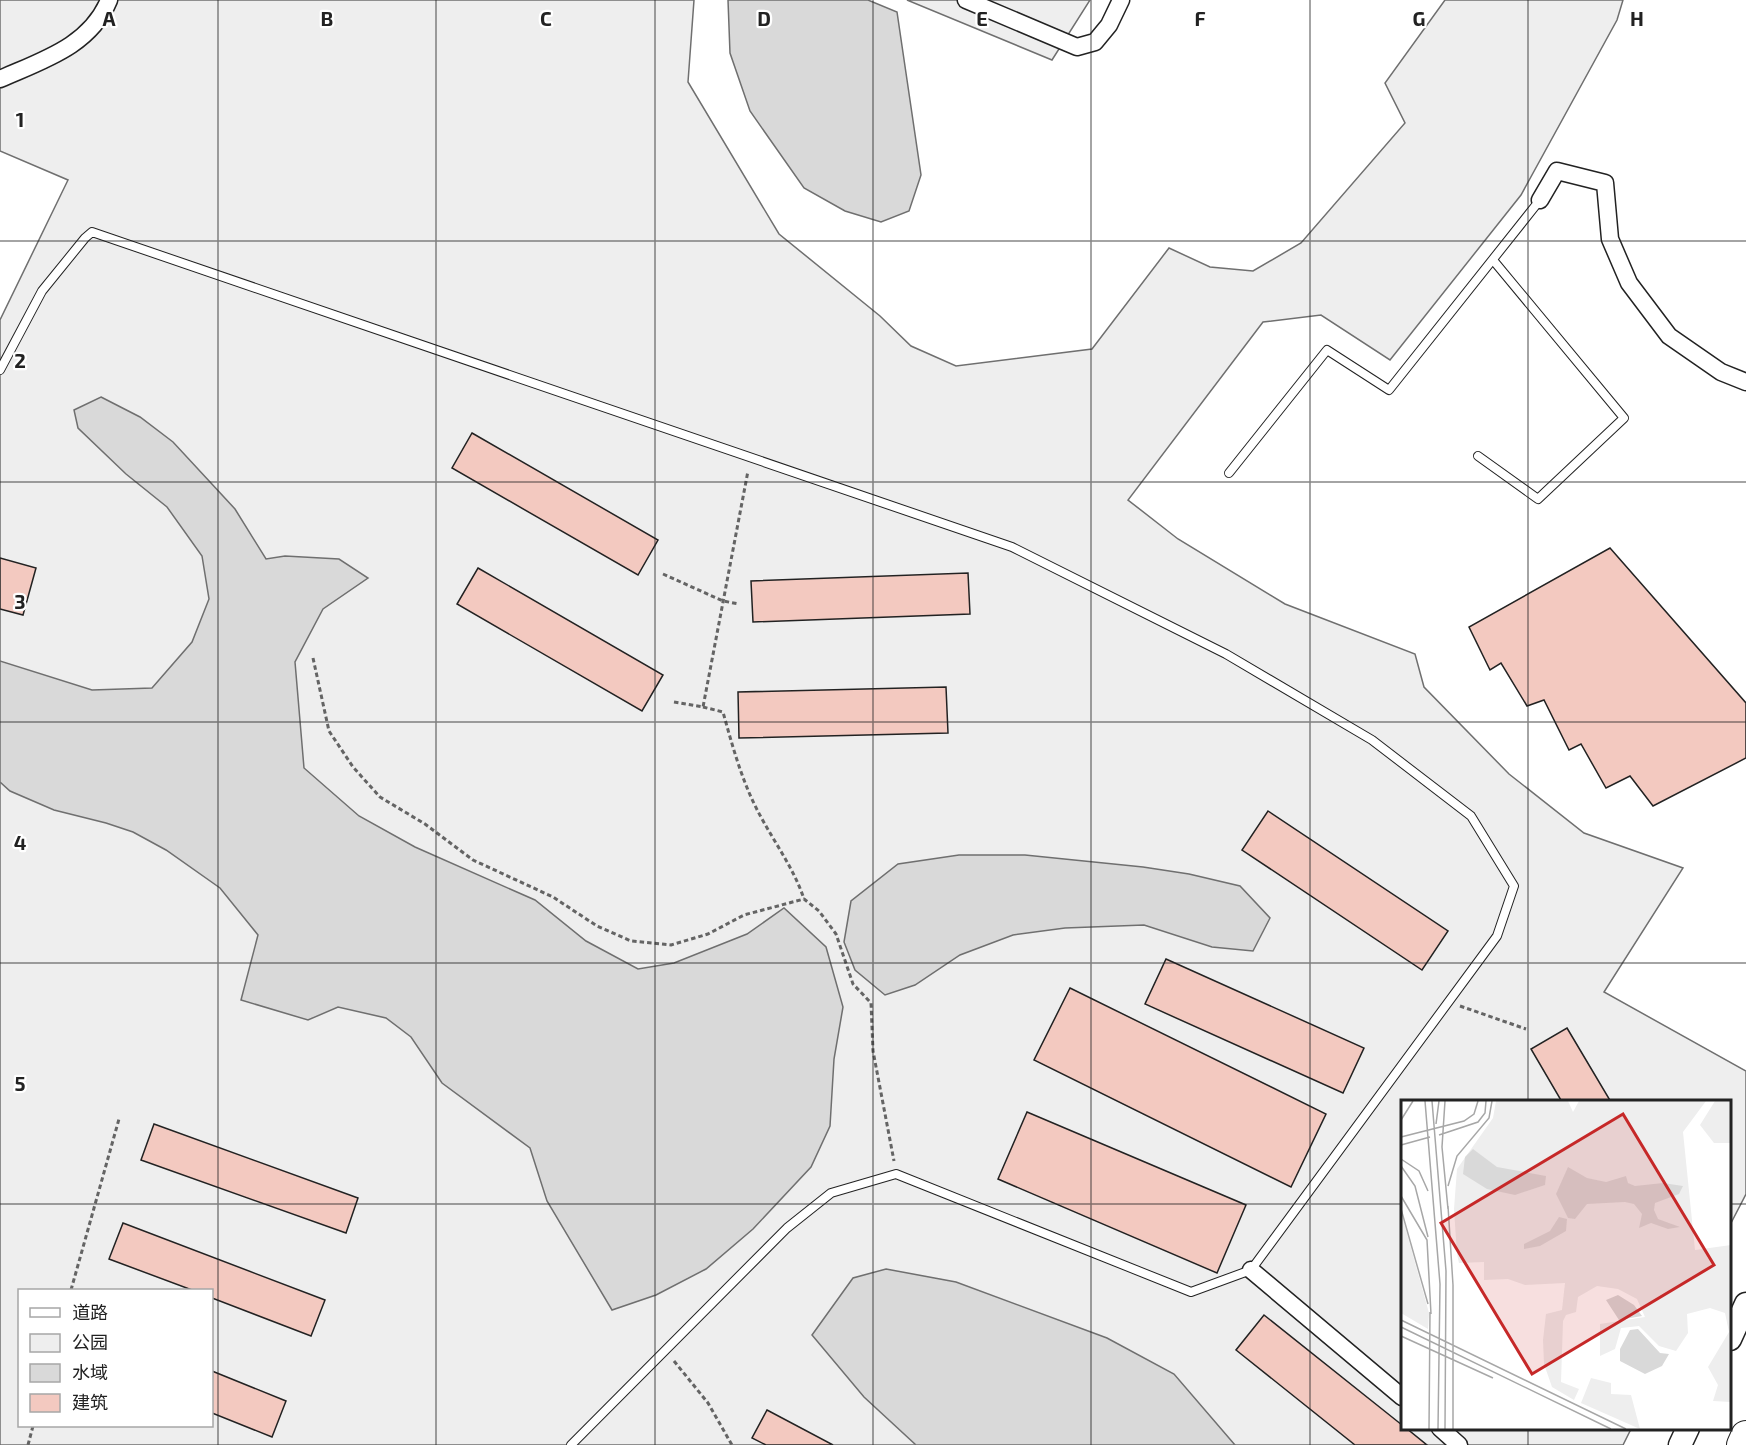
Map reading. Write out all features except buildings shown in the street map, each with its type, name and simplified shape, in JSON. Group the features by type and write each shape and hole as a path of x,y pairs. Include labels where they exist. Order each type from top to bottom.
{"highway":[{"path":"1742,1445 1746,1436"}],"main road":[{"path":"1731,1338 1746,1304"}],"street":[{"path":"0,79 59,53 90,32 104,13 109,0"},
{"path":"966,0 1077,46 1095,42 1109,26 1121,0"},
{"path":"1540,200 1557,171 1605,183 1610,239 1629,283 1669,336 1721,372 1746,382"},
{"path":"1251,1270 1401,1396"},
{"path":"1442,1430 1459,1445"}],"lane":[{"path":"1229,473 1327,350 1389,390 1540,200"},
{"path":"0,370 42,291 85,237 92,232 1012,547 1226,654 1372,740 1471,816 1514,886 1497,936 1251,1270 1191,1292 897,1174 831,1193 787,1228 571,1445"},
{"path":"1478,456 1538,499 1624,418 1493,260"}],"path":[{"path":"703,707 750,457"},
{"path":"663,574 723,601 739,604"},
{"path":"313,658 329,731 353,767 380,797 425,824 473,860 553,897 597,926 631,941 671,945 708,934 744,915 804,899"},
{"path":"674,702 723,712 736,758 760,816 792,868 804,899 819,911 836,934 853,984 871,1004 873,1051 897,1174"},
{"path":"1448,1002 1526,1029"},
{"path":"71,1289 119,1119"},
{"path":"666,1350 708,1403 732,1445"},
{"path":"28,1445 32,1427"}],"green space":[{"path":"0,0 694,0 688,82 779,234 880,316 911,346 956,366 1092,349 1169,248 1210,267 1253,271 1301,243 1405,123 1385,83 1445,0 1623,0 1617,20 1521,195 1390,360 1321,315 1263,322 1128,500 1178,539 1285,604 1415,654 1424,687 1509,774 1584,833 1683,868 1604,992 1746,1071 1746,1194 1731,1223 1731,1100 1401,1100 1401,1430 1630,1430 1623,1445 0,1445 0,320 68,180 0,151"},
{"path":"907,0 1090,0 1052,60"}],"water":[{"path":"728,0 868,0 897,12 921,175 909,211 881,222 845,211 804,188 750,111 730,53"},
{"path":"101,397 140,417 173,442 235,509 266,559 285,556 339,559 368,578 323,609 295,662 304,768 359,816 415,847 535,900 586,941 638,969 674,963 747,934 784,908 826,947 843,1007 834,1059 830,1126 811,1167 753,1229 706,1269 656,1295 612,1310 547,1201 530,1148 442,1083 411,1037 386,1018 338,1007 308,1020 241,1000 258,935 220,888 166,850 133,832 54,810 10,791 0,782 0,661 92,690 152,688 192,642 209,599 202,556 167,507 126,474 78,428 74,410"},
{"path":"959,855 1025,855 1189,874 1240,886 1270,918 1253,951 1212,947 1144,925 1065,928 1013,935 960,955 915,985 885,995 855,970 844,942 851,901 898,864"},
{"path":"886,1269 956,1282 1107,1338 1174,1374 1235,1445 916,1445 864,1397 812,1335 853,1278"}]}
